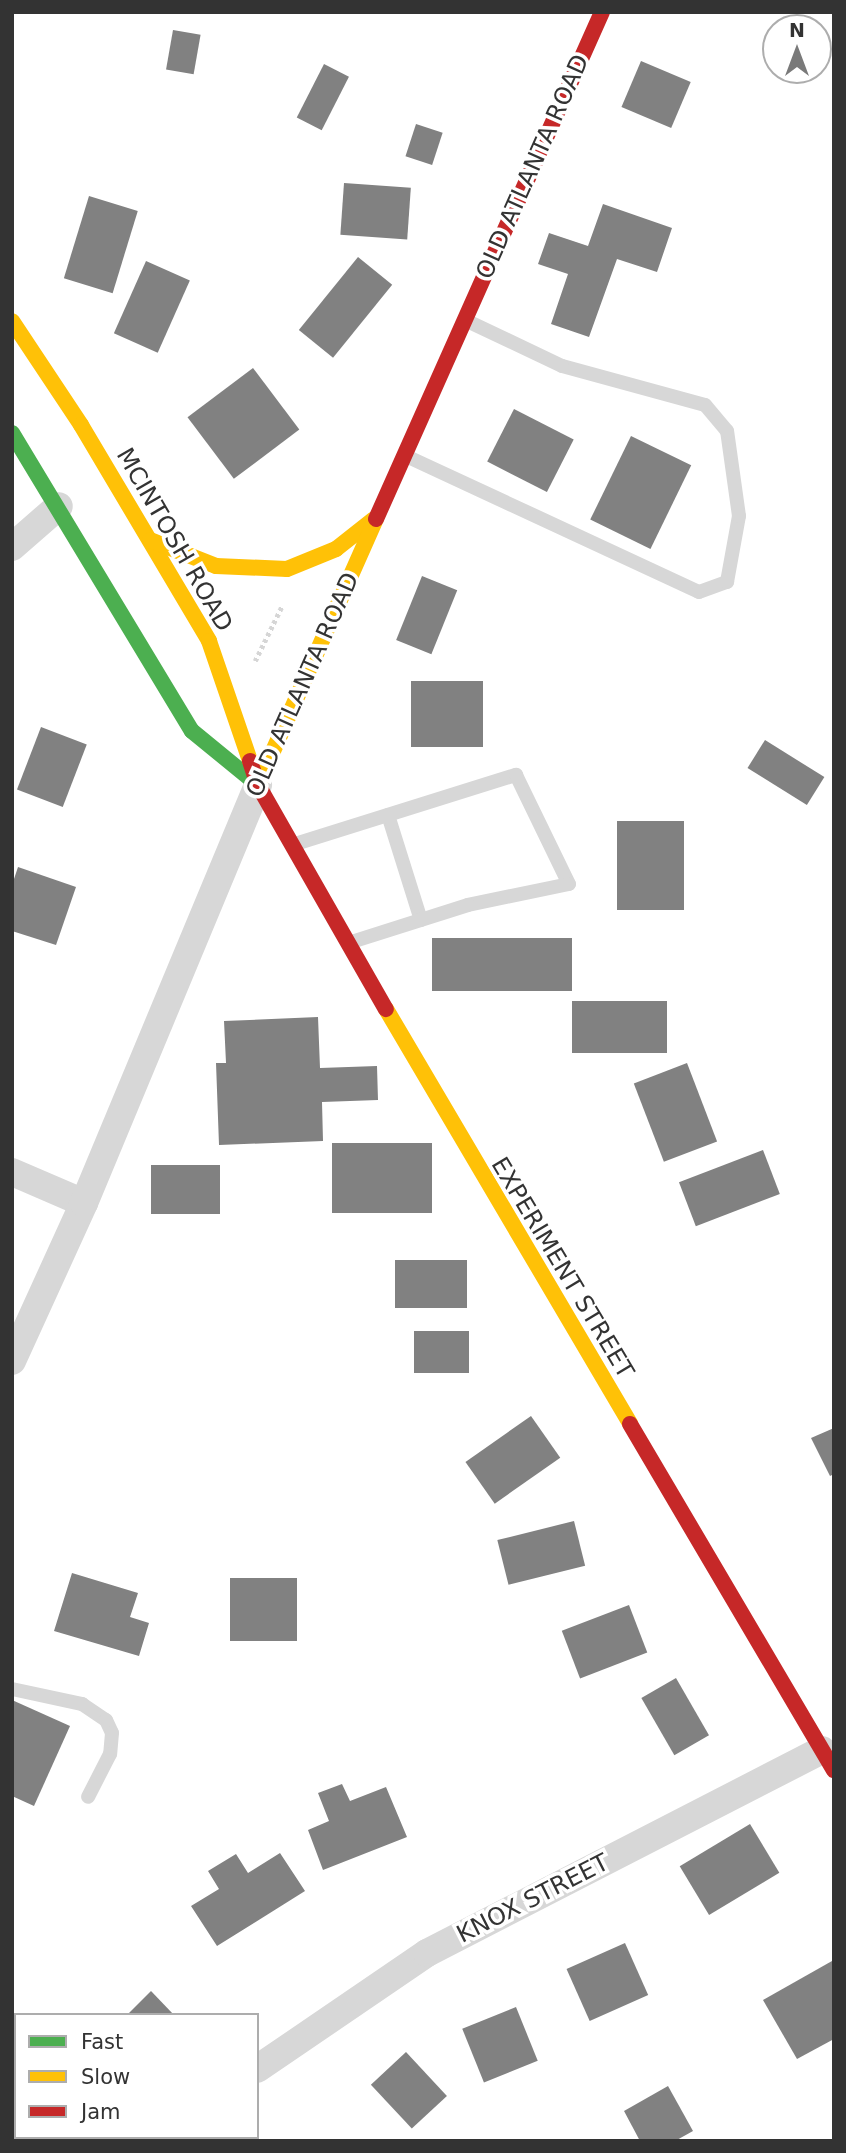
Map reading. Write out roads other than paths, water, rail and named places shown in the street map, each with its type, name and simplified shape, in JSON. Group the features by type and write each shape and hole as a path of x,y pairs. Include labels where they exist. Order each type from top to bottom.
{"main road":[{"name":"OLD ATLANTA ROAD","path":"258,785 602,12"},
{"name":"MCINTOSH ROAD","path":"12,321 150,540 209,641 258,785"},
{"path":"12,433 59,506 192,731 258,785"},
{"path":"150,540 216,566 287,569 336,549 378,515"},
{"name":"EXPERIMENT STREET","path":"258,785 347,944 828,1760"}],"street":[{"path":"12,547 59,506"},
{"name":"OLD ATLANTA ROAD","path":"12,1362 84,1203 258,785"},
{"path":"12,1172 84,1203"},
{"name":"KNOX STREET","path":"259,2068 428,1954 828,1760"}],"lane":[{"path":"405,455 699,592 727,582 739,516 727,431 705,405 562,366 465,320"},
{"path":"291,845 516,775 569,884 468,905 347,944"},
{"path":"388,815 421,920"},
{"path":"12,1689 82,1704 106,1720 112,1733 110,1754 88,1797"}]}
